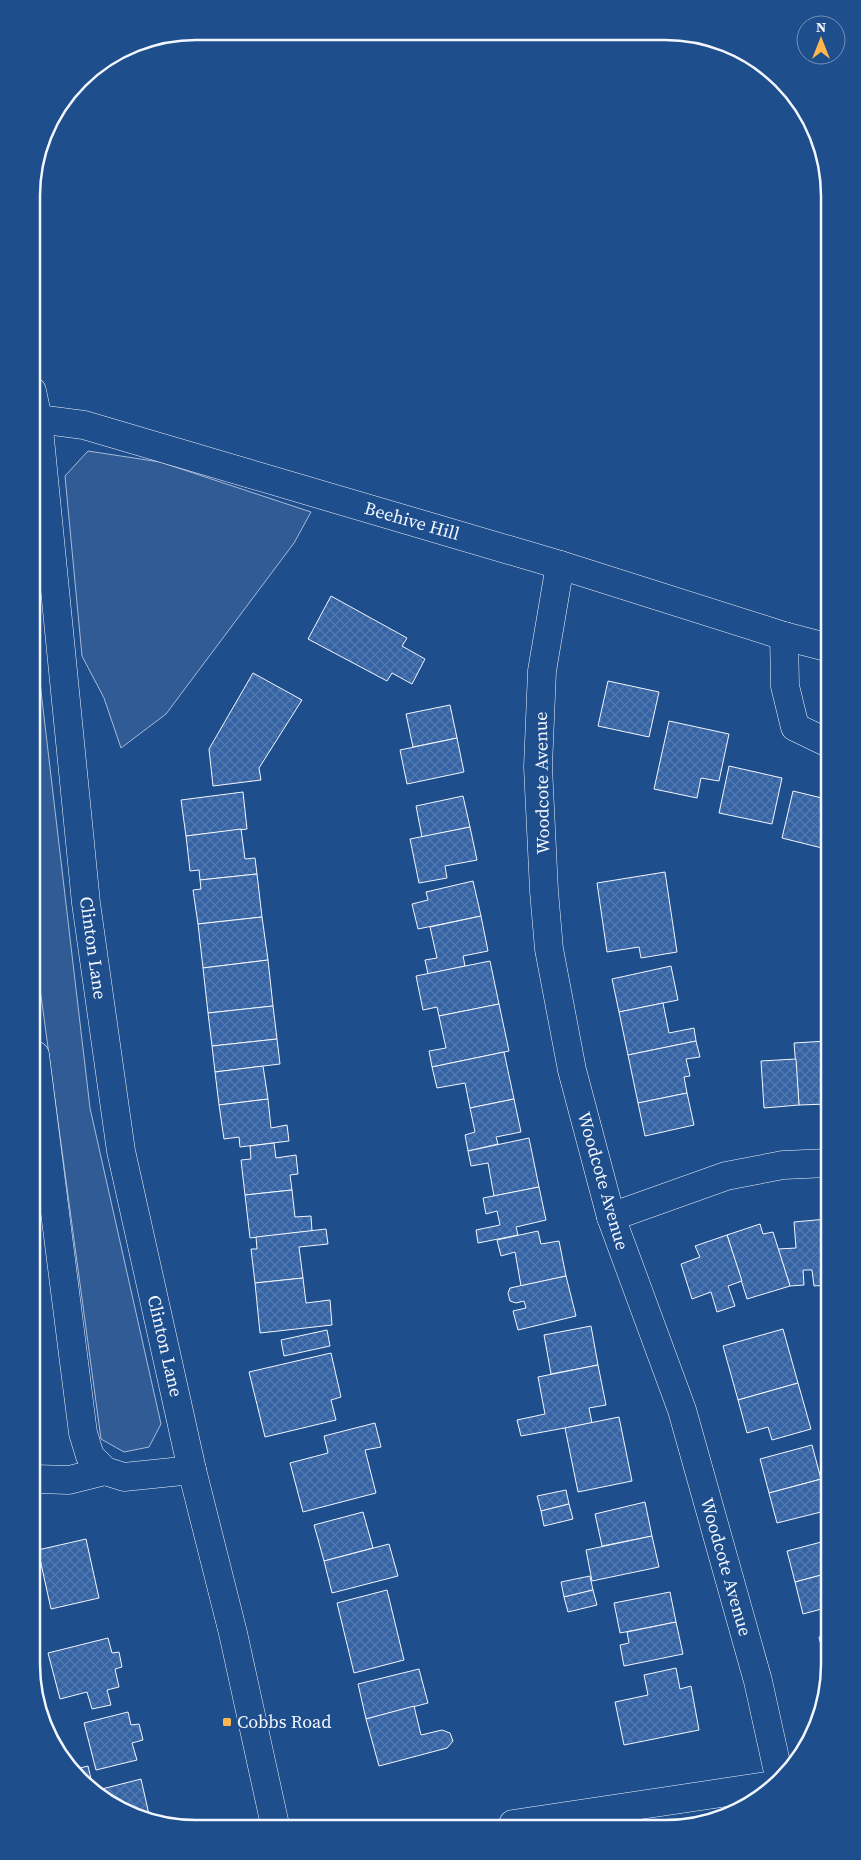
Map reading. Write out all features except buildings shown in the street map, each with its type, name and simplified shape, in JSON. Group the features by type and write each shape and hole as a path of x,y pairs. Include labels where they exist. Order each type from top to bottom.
{"street":[{"name":"Beehive Hill","path":"40,420 84,424 560,564 784,636 821,646"},
{"name":"Clinton Lane","path":"40,466 86,903 121,1151 192,1470 232,1633 274,1820"},
{"name":"Woodcote Avenue","path":"560,564 542,671 538,767 549,949 572,1070 611,1217 682,1410 758,1681 778,1771"},
{"path":"784,636 785,686 795,727 821,740"},
{"path":"40,1094 83,1433 90,1456 105,1470 124,1477 192,1470"},
{"path":"611,1217 726,1176 783,1165 821,1163"},
{"path":"40,1478 69,1480 105,1470"},
{"path":"540,1820 761,1787"}],"shaded area":[{"path":"88,451 160,462 311,512 294,543 166,714 121,748 104,698 82,656 65,476"},
{"path":"40,683 90,1108 161,1424 149,1447 124,1452 101,1439 40,988"}],"place":[{"name":"Cobbs Road","path":"227,1722"}]}
